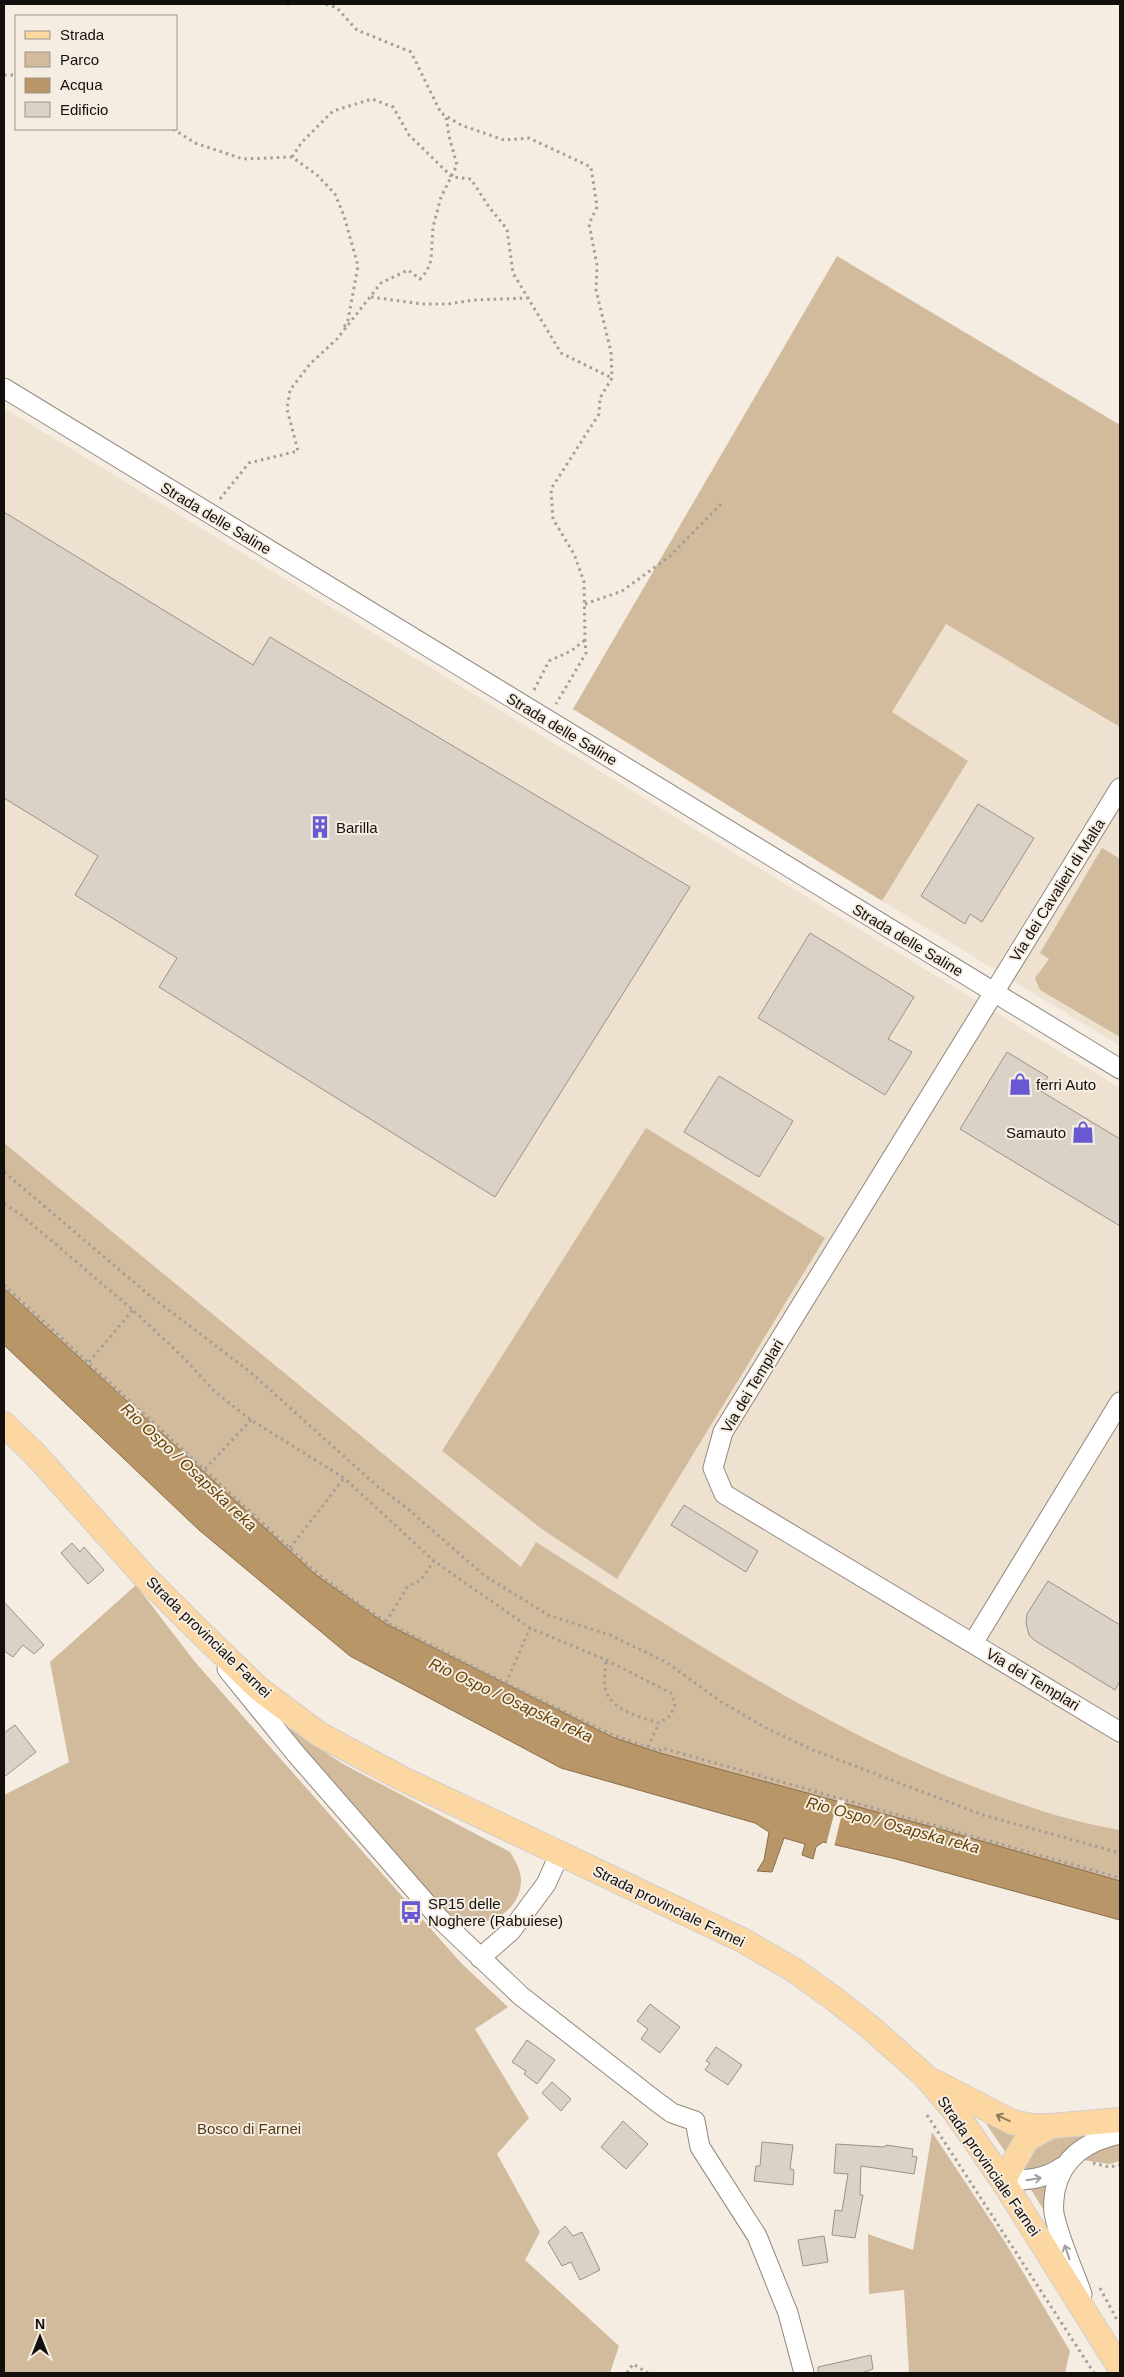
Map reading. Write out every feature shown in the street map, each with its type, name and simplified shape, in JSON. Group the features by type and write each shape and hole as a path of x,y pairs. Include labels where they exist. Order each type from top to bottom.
{"main road":[{"name":"Strada provinciale Farnei","path":"4,1424 34,1453 144,1576 197,1630 259,1689 319,1734 403,1779 742,1940 794,1970 870,2027 925,2076 953,2109 1003,2181 1088,2314 1120,2368"},
{"path":"925,2076 1012,2122 1031,2126 1051,2126 1120,2120"},
{"path":"1003,2181 1027,2139 1051,2126"}],"street":[{"name":"Strada delle Saline","path":"4,388 1120,1069"},
{"name":"Via dei Cavalieri di Malta","path":"994,992 1120,788"},
{"name":"Via dei Templari","path":"994,992 723,1432 713,1468 724,1494 1120,1732"},
{"path":"973,1643 1120,1402"},
{"path":"197,1630 245,1694 440,1919 480,1958 545,2016 672,2113 695,2121 700,2147 757,2236 788,2313 804,2373"},
{"path":"480,1958 512,1931 546,1884 560,1853"},
{"path":"1003,2181 1035,2180 1050,2176 1091,2144 1120,2134"},
{"path":"1062,2167 1053,2202 1054,2217 1088,2314"}],"path":[{"path":"326,4 337,8 357,30 376,40 411,52 441,113 461,125 504,140 529,138 591,167 597,207 589,224 597,265 596,290 611,352 612,378 600,398 598,414 551,489 553,519 574,554 584,582 586,652 547,719"},
{"path":"292,157 302,142 333,111 372,99 393,107 409,135 452,177 471,179 489,207 507,229 513,273 526,298 561,353 612,378"},
{"path":"208,513 249,463 298,451 287,409 290,390 310,364 337,338 382,283 408,270 420,280 427,271 432,260 432,227 441,198 458,165 449,136 446,116"},
{"path":"175,130 195,143 244,159 292,157 317,175 335,194 344,216 358,266 348,320 337,338"},
{"path":"371,297 422,304 526,298"},
{"path":"584,604 622,591 669,556 721,504"},
{"path":"523,705 536,688 549,661 571,651 585,640"},
{"path":"4,1172 149,1295 249,1371 377,1486 402,1504 485,1576 540,1610 610,1634 666,1662 720,1701 766,1728 812,1750 983,1815 1120,1853"},
{"path":"4,1204 20,1214 132,1310 186,1360 214,1391 251,1420 344,1478 434,1560 530,1628 606,1660 671,1693 675,1705 670,1716 659,1723 648,1747"},
{"path":"4,1285 318,1574 386,1622 613,1735 660,1751 662,1748 1120,1878"},
{"path":"89,1362 132,1310"},
{"path":"205,1469 251,1420"},
{"path":"290,1548 344,1478"},
{"path":"386,1622 408,1586 421,1580 434,1560"},
{"path":"506,1683 530,1628"},
{"path":"606,1660 605,1688 610,1699 620,1708 659,1723"},
{"path":"927,2115 1094,2373"},
{"path":"1088,2163 1109,2167 1120,2165"},
{"path":"1096,2280 1120,2327"},
{"path":"627,2373 633,2364 648,2373"}],"shaded area":[{"path":"4,408 1120,1088 1120,1830 1079,1823 998,1797 915,1762 832,1722 731,1666 536,1542 521,1568 4,1143","holes":["646,1129 617,1579 543,1530 442,1451"]},
{"path":"946,624 1120,727 1120,1046 882,901 968,762 892,712"}],"green space":[{"path":"837,256 1120,425 1120,727 946,624 892,712 968,761 882,901 573,709"},
{"path":"1102,848 1120,859 1120,1037 1040,990 1035,978 1049,959 1040,953"},
{"path":"646,1128 825,1238 617,1579 543,1530 442,1451"},
{"path":"4,1143 521,1567 536,1542 737,1668 840,1726 947,1776 1011,1801 1076,1821 1120,1830 1120,1881 943,1830 660,1753 612,1737 386,1624 316,1575 4,1287"},
{"name":"Bosco di Farnei","path":"136,1585 195,1662 462,1964 508,2007 475,2029 529,2118 497,2154 540,2232 525,2260 619,2346 610,2373 4,2373 4,1795 69,1762 50,1662"},
{"path":"284,1725 343,1764 510,1852 520,1872 521,1880 519,1892 507,1911 487,1922 475,1923 464,1922 448,1915 435,1903"},
{"path":"985,2121 1020,2132 1008,2156 987,2125"},
{"path":"932,2132 1005,2242 1070,2351 1065,2373 909,2373 904,2290 869,2294 868,2234 913,2250"},
{"path":"1089,2133 1089,2136 1049,2167 1025,2172 1022,2169 1040,2139"},
{"path":"1120,2144 1120,2161 1110,2164 1083,2160 1096,2151"},
{"path":"1048,2185 1045,2209 1043,2209 1030,2188"}],"water":[{"name":"Rio Ospo / Osapska reka","path":"4,1288 316,1575 386,1624 612,1737 660,1753 943,1830 1120,1881 1120,1920 896,1859 823,1842 816,1847 813,1859 802,1855 805,1844 784,1838 772,1872 757,1871 764,1860 769,1832 755,1823 561,1768 350,1656 199,1530 4,1345"}],"pier":[{"path":"838,1799 845,1801 834,1847 826,1845"}],"building":[{"name":"Barilla","path":"4,512 253,665 270,637 690,887 495,1197 159,987 177,958 75,895 98,856 4,798"},
{"path":"978,804 1034,838 982,922 970,914 965,924 921,896"},
{"path":"810,933 914,997 888,1039 912,1052 885,1095 758,1018"},
{"path":"1007,1052 1048,1077 1039,1090 1120,1139 1120,1226 960,1129"},
{"path":"719,1076 793,1121 759,1177 684,1132"},
{"path":"684,1505 758,1551 746,1572 671,1525"},
{"path":"72,1543 80,1552 84,1547 104,1570 88,1584 61,1553"},
{"path":"1048,1581 1120,1625 1120,1681 1115,1690 1034,1640 1029,1635 1026,1623 1027,1614"},
{"path":"4,1602 44,1645 34,1654 23,1645 13,1657 4,1651"},
{"path":"15,1725 36,1752 4,1777 4,1733"},
{"path":"650,2004 680,2027 660,2053 641,2039 648,2029 637,2021"},
{"path":"527,2040 555,2060 537,2084 524,2074 526,2071 512,2062"},
{"path":"716,2047 742,2065 728,2085 705,2070 710,2063 706,2061"},
{"path":"552,2082 571,2099 561,2111 542,2093"},
{"path":"623,2121 648,2144 626,2169 601,2147"},
{"path":"762,2142 793,2145 790,2169 794,2170 793,2185 754,2181 756,2166 760,2166"},
{"path":"836,2144 885,2147 886,2145 913,2149 912,2156 917,2157 914,2174 861,2166 860,2195 863,2195 855,2238 832,2235 835,2210 842,2211 848,2174 834,2173"},
{"path":"565,2226 573,2236 582,2232 600,2270 580,2280 571,2262 562,2266 548,2242"},
{"path":"824,2236 828,2262 803,2266 798,2240"},
{"path":"871,2355 873,2369 862,2373 818,2373 818,2367"}],"place":[{"name":"Barilla","path":"320,827"},
{"name":"ferri Auto","path":"1020,1084"},
{"name":"Samauto","path":"1083,1132"},
{"name":"SP15 delle Noghere (Rabuiese)","path":"411,1912"}]}
